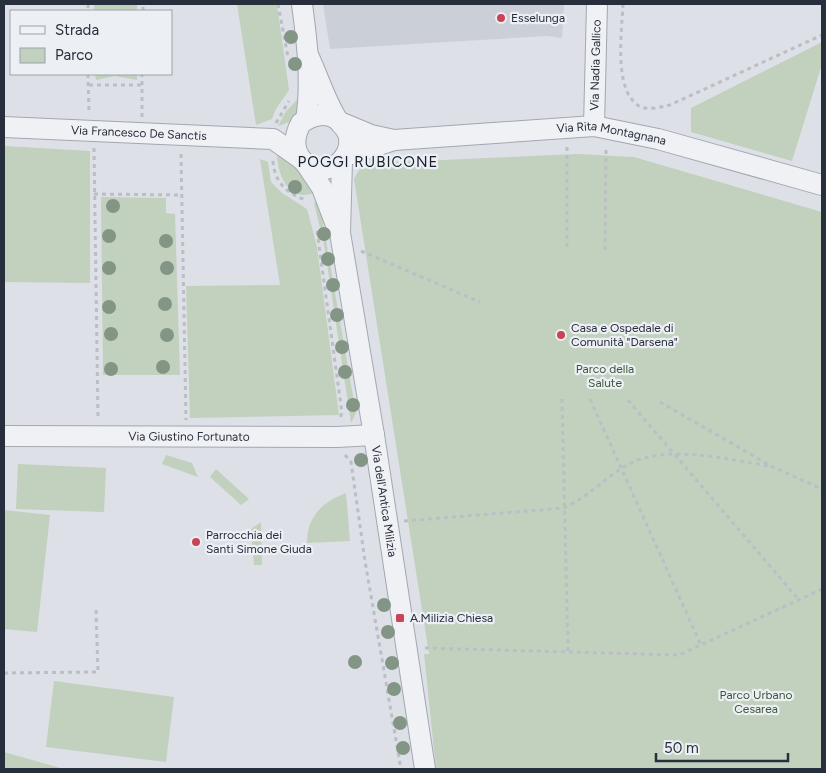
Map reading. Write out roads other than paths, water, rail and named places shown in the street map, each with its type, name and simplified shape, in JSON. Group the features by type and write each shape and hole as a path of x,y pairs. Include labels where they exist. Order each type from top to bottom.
{"street":[{"path":"302,4 308,55 308,104 304,122 295,140 303,161"},
{"name":"Via Nadia Gallico","path":"594,126 597,4"},
{"path":"308,55 349,139 344,158 332,167 323,169 303,161 273,139 317,115 326,115 340,121"},
{"name":"Via Rita Montagnana","path":"340,121 371,135 394,140"},
{"name":"Via Rita Montagnana","path":"344,158 394,140 594,126 658,139 822,185"},
{"name":"Via Francesco De Sanctis","path":"4,127 273,139"},
{"name":"Via dell'Antica Milizia","path":"340,233 344,158"},
{"name":"Via dell'Antica Milizia","path":"303,161 322,188 340,233 374,435 425,769"},
{"name":"Via Giustino Fortunato","path":"4,436 337,437 374,435"}],"place":[{"name":"Esselunga","path":"501,18"},
{"name":"Casa e Ospedale di Comunità \"Darsena\"","path":"561,335"},
{"name":"Parrocchia dei Santi Simone Giuda","path":"196,542"},
{"name":"A.Milizia Chiesa","path":"400,618"}],"district":[{"name":"POGGI RUBICONE","path":"368,162"}],"park label":[{"name":"Parco della Salute","path":"605,376"},
{"name":"Parco Urbano Cesarea","path":"756,702"}]}
